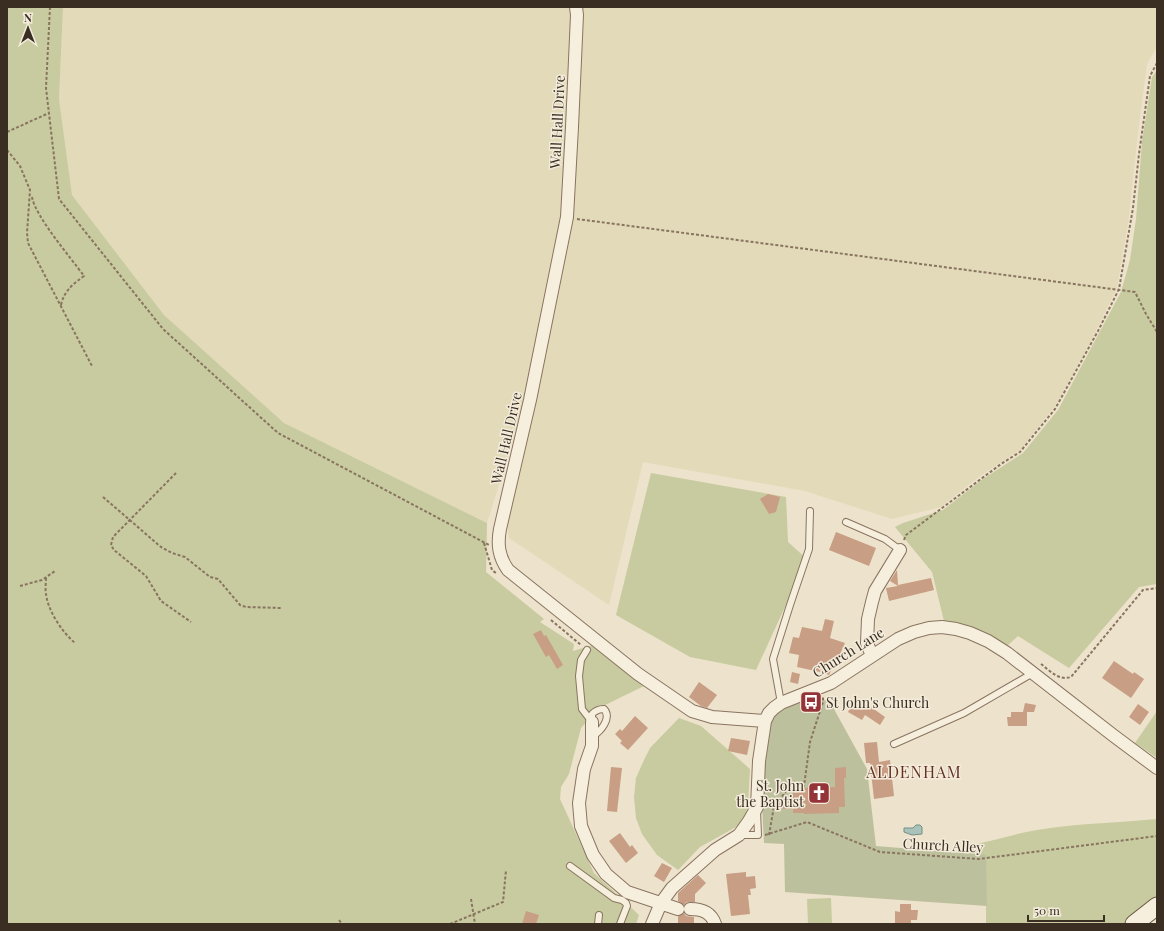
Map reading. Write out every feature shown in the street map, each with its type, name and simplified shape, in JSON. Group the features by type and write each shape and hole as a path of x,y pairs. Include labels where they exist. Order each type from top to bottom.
{"main road":[{"path":"1134,924 1157,906"}],"street":[{"name":"Wall Hall Drive","path":"498,550 500,529 530,400 567,218 577,15 576,7"},
{"path":"498,550 501,559 508,570 638,674 682,705 692,711 712,716 765,721 759,761 757,806 749,821 739,835 714,850 672,888 661,903 652,924"},
{"path":"872,656 867,643 868,619 872,602 875,591 900,550"},
{"name":"Church Lane","path":"765,721 769,713 781,704 822,688 898,639 914,632 929,628 942,627 956,629 988,640 1007,652 1157,768"},
{"path":"592,722 592,746 584,769 579,803 581,826 593,855 624,896 684,909 703,910 712,916 715,924"}],"lane":[{"path":"781,704 773,659 809,549 810,511"},
{"path":"846,522 885,539 900,550"},
{"path":"587,650 581,660 579,676 582,709 592,722"},
{"path":"894,744 964,713 1033,673"},
{"path":"592,722 592,714 594,712 599,709 604,709 607,712 608,717 606,721 593,736"},
{"path":"739,835 758,835 757,806"},
{"path":"570,866 614,898 624,896 627,906 620,924"},
{"path":"598,924 599,915"}],"path":[{"path":"50,7 46,88 59,198 163,329 278,433 498,550"},
{"path":"900,550 906,535 1001,464 1020,452 1055,409 1120,289 1133,208 1150,76 1157,63"},
{"path":"7,132 49,113"},
{"path":"7,150 20,166 30,190 33,203 84,276 71,285 66,291 61,306"},
{"path":"30,190 27,233 28,242 92,366"},
{"path":"567,218 1136,292 1146,314 1157,332"},
{"path":"176,473 129,519 113,537 111,545 114,550 146,576 161,601 191,622"},
{"path":"103,497 161,547 172,553 185,557 210,577 218,579 240,605 282,608"},
{"path":"20,586 46,578 55,571"},
{"path":"46,578 46,594 52,610 66,634 75,643"},
{"path":"1037,661 1060,678 1065,679 1071,677 1143,590 1157,588"},
{"path":"779,805 781,798 789,787 804,786 810,742 823,702 822,688"},
{"path":"769,835 774,806"},
{"name":"Church Alley","path":"758,835 769,835 807,822 880,852 979,859 1157,836"},
{"path":"450,924 503,902 506,870"},
{"path":"470,899 475,924"},
{"path":"339,920 342,924"}],"shaded area":[{"path":"63,7 571,7 572,16 568,104 561,217 541,329 514,437 487,523 284,423 164,315 72,195 59,99"},
{"path":"581,7 1157,7 1157,47 1147,64 1128,223 1117,288 1089,345 1055,406 1020,450 980,476 941,507 892,519 805,491 643,462 609,605 509,538 507,523 552,325 570,223"}],"green space":[{"path":"7,7 63,7 59,99 72,195 164,315 284,423 487,523 486,572 544,619 540,622 574,644 573,651 596,644 644,686 599,708 581,728 569,774 561,787 560,799 594,873 639,915 636,924 7,924"},
{"path":"1157,70 1157,584 1139,587 1069,668 1018,636 1006,647 945,625 932,572 895,527 943,510 983,479 1023,453 1058,410 1121,292 1130,260 1136,219 1142,142 1152,77"},
{"path":"651,473 786,497 788,542 807,559 756,670 690,657 616,615"},
{"path":"829,700 867,769 876,846 986,855 987,906 785,892 784,844 764,843 762,805 765,732 776,712 795,702"},
{"path":"1157,711 1157,758 1135,743"},
{"path":"679,718 701,726 750,769 748,806 744,820 736,827 700,847 678,870 657,855 642,834 636,818 634,797 636,778 650,748"},
{"path":"1157,819 1157,899 1126,924 986,924 986,868 973,868 965,846 1052,828 1082,824"},
{"path":"831,898 832,924 808,924 807,899"}],"water":[{"path":"916,825 920,825 922,827 922,834 912,835 904,832 904,828 913,828"}],"building":[{"path":"768,494 780,497 776,512 769,514 760,499"},
{"path":"836,532 876,548 869,566 829,550"},
{"path":"897,570 898,585 931,578 934,590 889,601 886,588 898,586 890,581"},
{"path":"825,619 834,621 830,638 845,643 834,668 833,667 829,675 797,667 799,655 789,653 793,637 799,638 802,627 822,631"},
{"path":"541,630 544,636 546,635 563,665 557,669 549,655 546,657 533,634"},
{"path":"1114,661 1133,674 1134,672 1144,679 1131,698 1102,678"},
{"path":"792,672 800,674 798,684 790,682"},
{"path":"699,682 717,695 707,708 701,706 689,697"},
{"path":"855,699 871,707 885,717 880,725 865,715 862,720 848,712"},
{"path":"1025,703 1036,705 1034,712 1027,712 1027,726 1008,726 1007,717 1011,717 1011,712 1023,712"},
{"path":"1138,704 1149,712 1140,725 1129,717"},
{"path":"635,716 648,728 628,750 620,743 622,741 615,734 620,729 622,731"},
{"path":"731,738 750,741 747,755 728,751"},
{"path":"877,742 879,762 890,760 894,796 874,799 870,763 866,763 864,743"},
{"path":"611,767 622,768 617,812 607,811"},
{"name":"St. John the Baptist","path":"846,767 846,778 844,778 845,807 839,807 839,813 804,814 793,813 793,809 783,809 783,799 793,798 793,788 835,787 835,768"},
{"path":"620,833 630,847 632,845 638,853 626,863 609,841"},
{"path":"662,863 672,868 664,882 654,876"},
{"path":"746,872 746,877 755,876 756,888 750,889 751,895 748,895 750,914 731,916 726,874"},
{"path":"698,875 706,883 695,894 695,902 687,902 684,905 678,901 678,893"},
{"path":"900,904 911,904 911,910 918,910 917,920 911,920 911,924 895,924 895,911 900,912"},
{"path":"526,911 539,915 536,924 522,924"},
{"path":"684,913 686,916 694,917 694,924 678,924 678,916"}],"place":[{"name":"St John's Church","path":"811,702"},
{"name":"St. John the Baptist","path":"819,793"}],"district":[{"name":"ALDENHAM","path":"914,771"}]}
